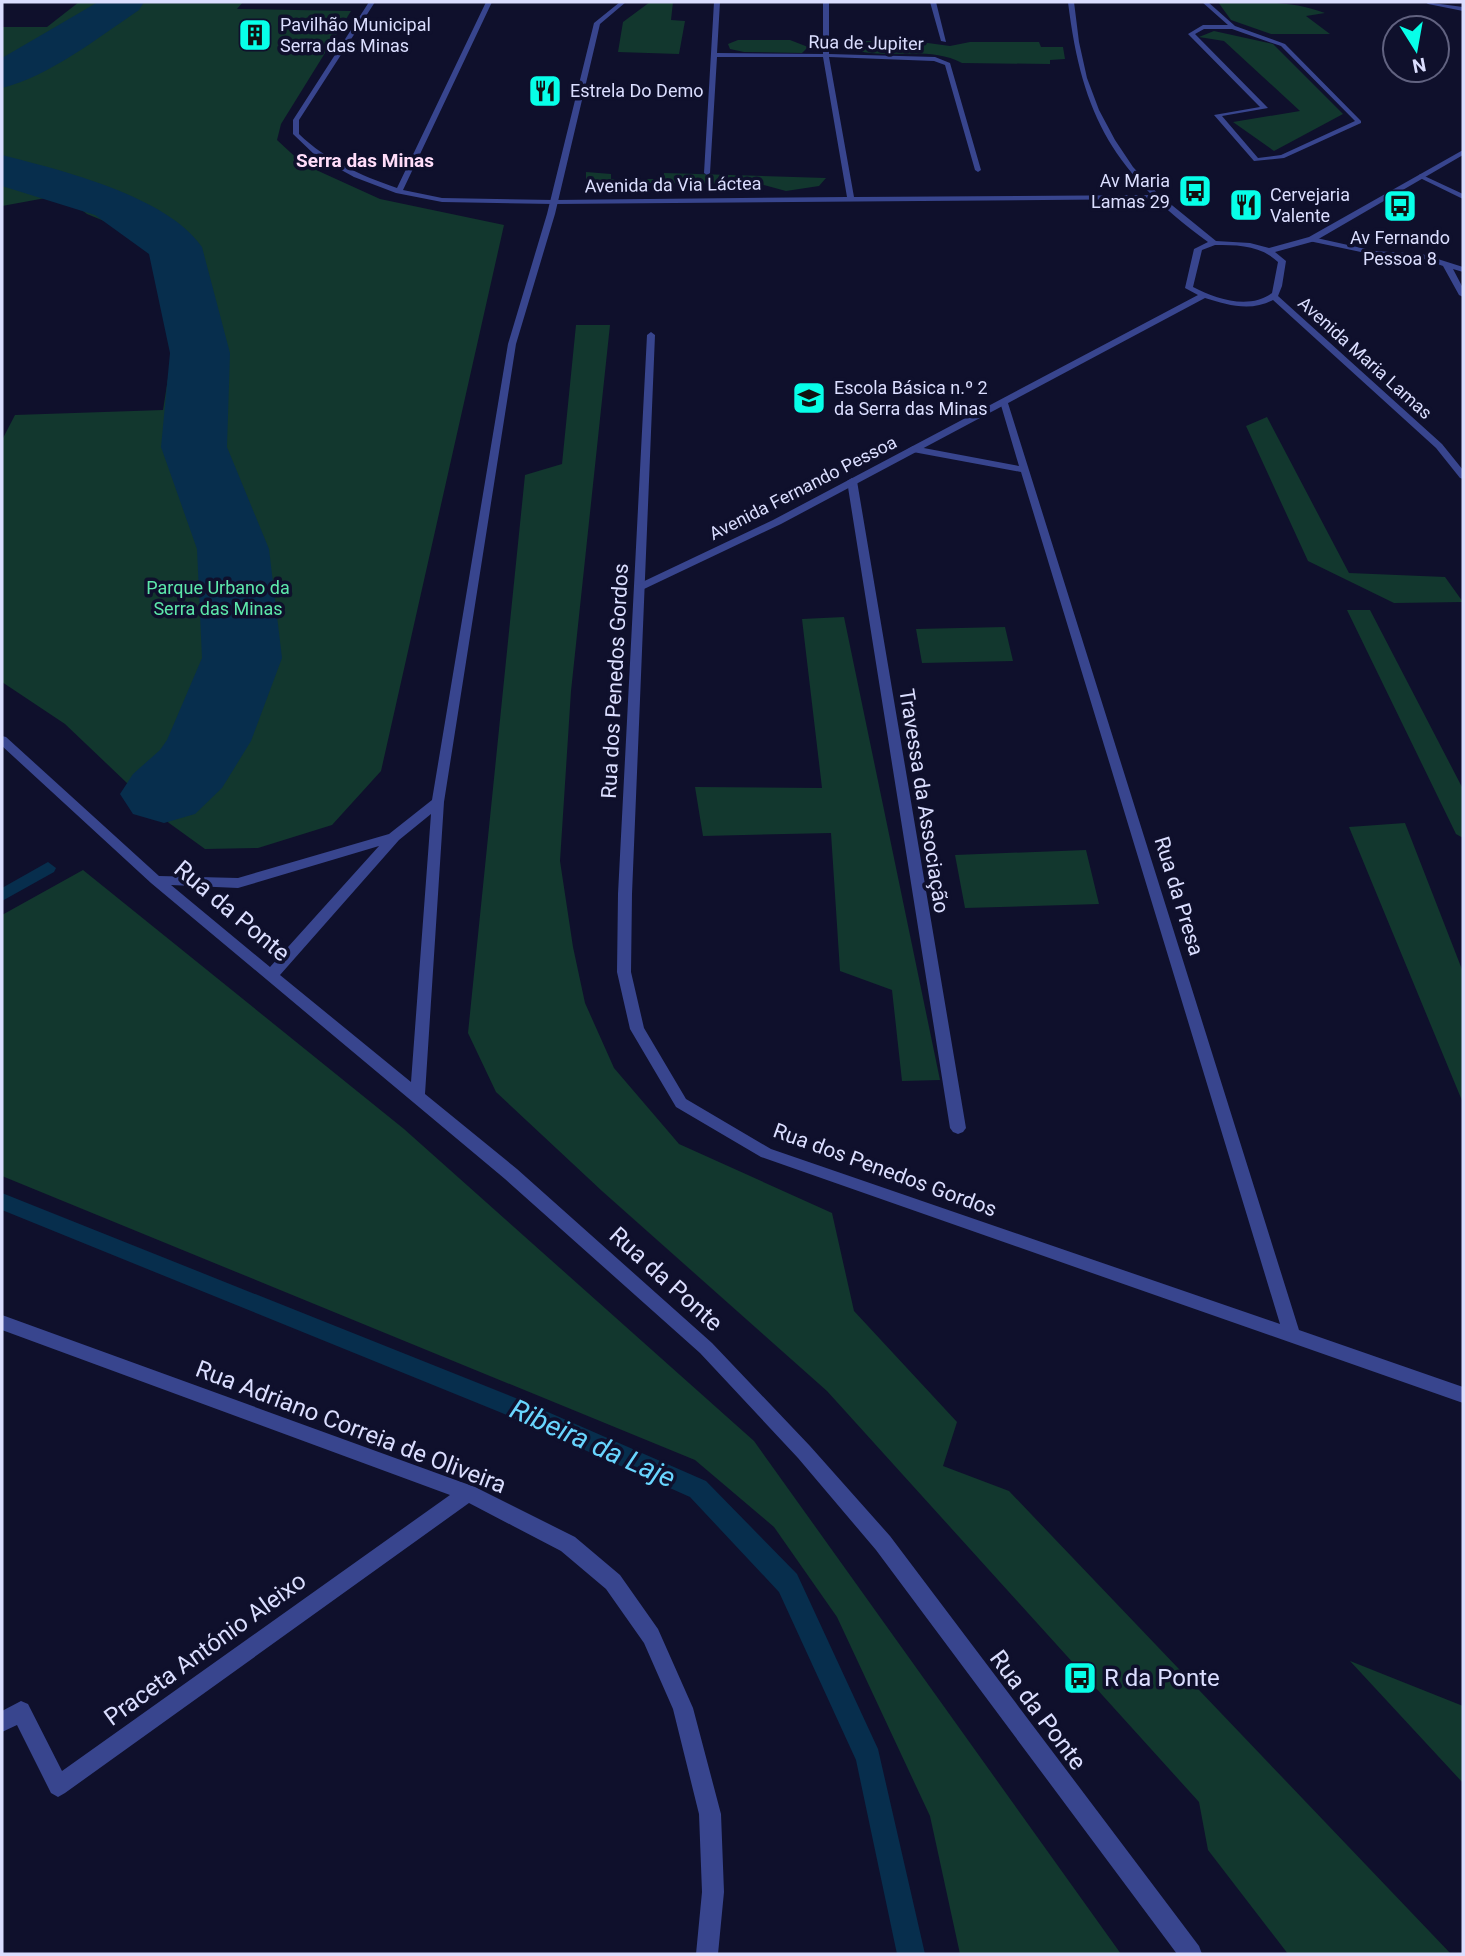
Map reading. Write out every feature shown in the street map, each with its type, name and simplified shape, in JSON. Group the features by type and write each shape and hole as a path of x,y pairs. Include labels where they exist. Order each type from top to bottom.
{"street":[{"name":"Avenida da Via Láctea","path":"372,2 296,120 296,134 309,148 342,169 399,191 442,200 554,202 1157,197"},
{"path":"399,191 489,2"},
{"path":"417,1097 438,802 512,344 554,202 597,23 623,2"},
{"path":"707,173 717,2"},
{"path":"826,2 825,56 851,199"},
{"path":"933,2 944,41"},
{"path":"1071,2 1091,106 1113,147 1181,220 1214,243"},
{"path":"1205,2 1233,27 1283,45 1359,122 1282,158 1256,160 1217,115 1265,108 1191,34 1203,27 1233,27"},
{"path":"1427,2 1463,9"},
{"name":"Rua de Jupiter","path":"714,55 935,59 948,64 978,170"},
{"path":"1272,250 1282,261 1278,287 1273,296 1259,303 1235,303 1203,296 1189,288 1198,248 1214,243 1246,243 1272,250 1312,239 1463,152"},
{"path":"1420,176 1463,197"},
{"path":"1312,239 1375,253 1422,256 1463,270"},
{"path":"1446,264 1463,295"},
{"name":"Avenida Fernando Pessoa","path":"640,587 777,522 1203,296"},
{"name":"Avenida Maria Lamas","path":"1273,296 1439,446 1463,475"},
{"name":"Rua dos Penedos Gordos","path":"651,335 625,894 624,972 637,1029 681,1103 766,1153 1463,1395"},
{"name":"Rua da Presa","path":"1004,401 1292,1335"},
{"path":"913,449 1026,470"},
{"name":"Travessa da Associação","path":"852,481 958,1128"},
{"name":"Rua da Ponte","path":"2,740 156,880 625,1273 706,1348 804,1452 883,1543 1191,1954"},
{"path":"271,975 394,837 438,802"},
{"path":"156,880 238,883 394,837"},
{"name":"Rua Adriano Correia de Oliveira","path":"2,1323 468,1493 568,1544 613,1582 651,1636 684,1708 709,1814 713,1892 707,1954"},
{"name":"Praceta António Aleixo","path":"2,1722 21,1711 58,1786 468,1493"}],"green space":[{"name":"Parque Urbano da Serra das Minas","path":"79,2 243,2 237,9 351,11 281,124 277,140 303,164 380,199 504,225 381,771 332,825 258,848 205,849 169,823 65,724 2,682 2,440 15,415 163,410 178,315 158,243 87,214 62,195 2,206 2,27 47,27"},
{"path":"650,2 673,2 671,20 685,21 679,54 618,52 623,22"},
{"path":"1218,2 1272,3 1312,9 1325,13 1306,16 1330,34 1271,34 1231,20"},
{"path":"1214,31 1273,44 1343,114 1274,151 1233,122 1300,111 1224,41 1199,37"},
{"path":"738,40 790,40 808,47 802,53 744,52 730,49 728,44"},
{"path":"844,41 913,41 950,46 970,42 1039,42 1041,47 1063,47 1065,59 1050,60 1050,64 962,63 933,54 871,53 842,45"},
{"path":"586,172 611,174 611,179 663,179 664,173 826,178 819,186 786,191 760,184 649,183 618,191 586,185"},
{"path":"576,325 610,325 571,691 560,861 573,947 585,1003 614,1068 679,1144 832,1213 854,1311 957,1422 943,1466 1009,1491 1451,1954 1288,1954 1208,1850 1199,1802 827,1391 602,1191 496,1092 468,1033 525,475 562,464"},
{"path":"1267,417 1349,573 1445,577 1463,602 1394,603 1308,561 1246,426"},
{"path":"1347,610 1370,610 1463,789 1463,838 1456,834"},
{"path":"844,617 940,1080 902,1081 892,990 840,971 831,833 703,836 695,787 822,788 802,619"},
{"path":"1005,627 1013,661 922,663 916,629"},
{"path":"1405,823 1463,972 1463,1103 1349,827"},
{"path":"1086,850 1099,904 965,908 955,855"},
{"path":"83,870 404,1129 754,1441 1121,1954 960,1954 930,1816 837,1617 774,1527 695,1460 2,1176 2,915"},
{"path":"1350,1661 1463,1706 1463,1783"}],"waterway":[{"path":"2,75 58,45 125,2"},
{"path":"2,170 113,204 175,247 200,353 194,447 233,549 242,658 209,741 191,769 164,794"},
{"name":"Ribeira da Laje","path":"2,895 48,868"},
{"name":"Ribeira da Laje","path":"2,1201 510,1406 698,1489 788,1583 869,1758 911,1954"}],"place":[{"name":"Pavilhão Municipal Serra das Minas","path":"255,35"},
{"name":"Estrela Do Demo","path":"545,91"},
{"name":"Av Maria Lamas 29","path":"1195,191"},
{"name":"Cervejaria Valente","path":"1246,205"},
{"name":"Av Fernando Pessoa 8","path":"1400,206"},
{"name":"Escola Básica n.º 2 da Serra das Minas","path":"809,398"},
{"name":"R da Ponte","path":"1080,1678"}],"district":[{"name":"Serra das Minas","path":"365,160"}]}
